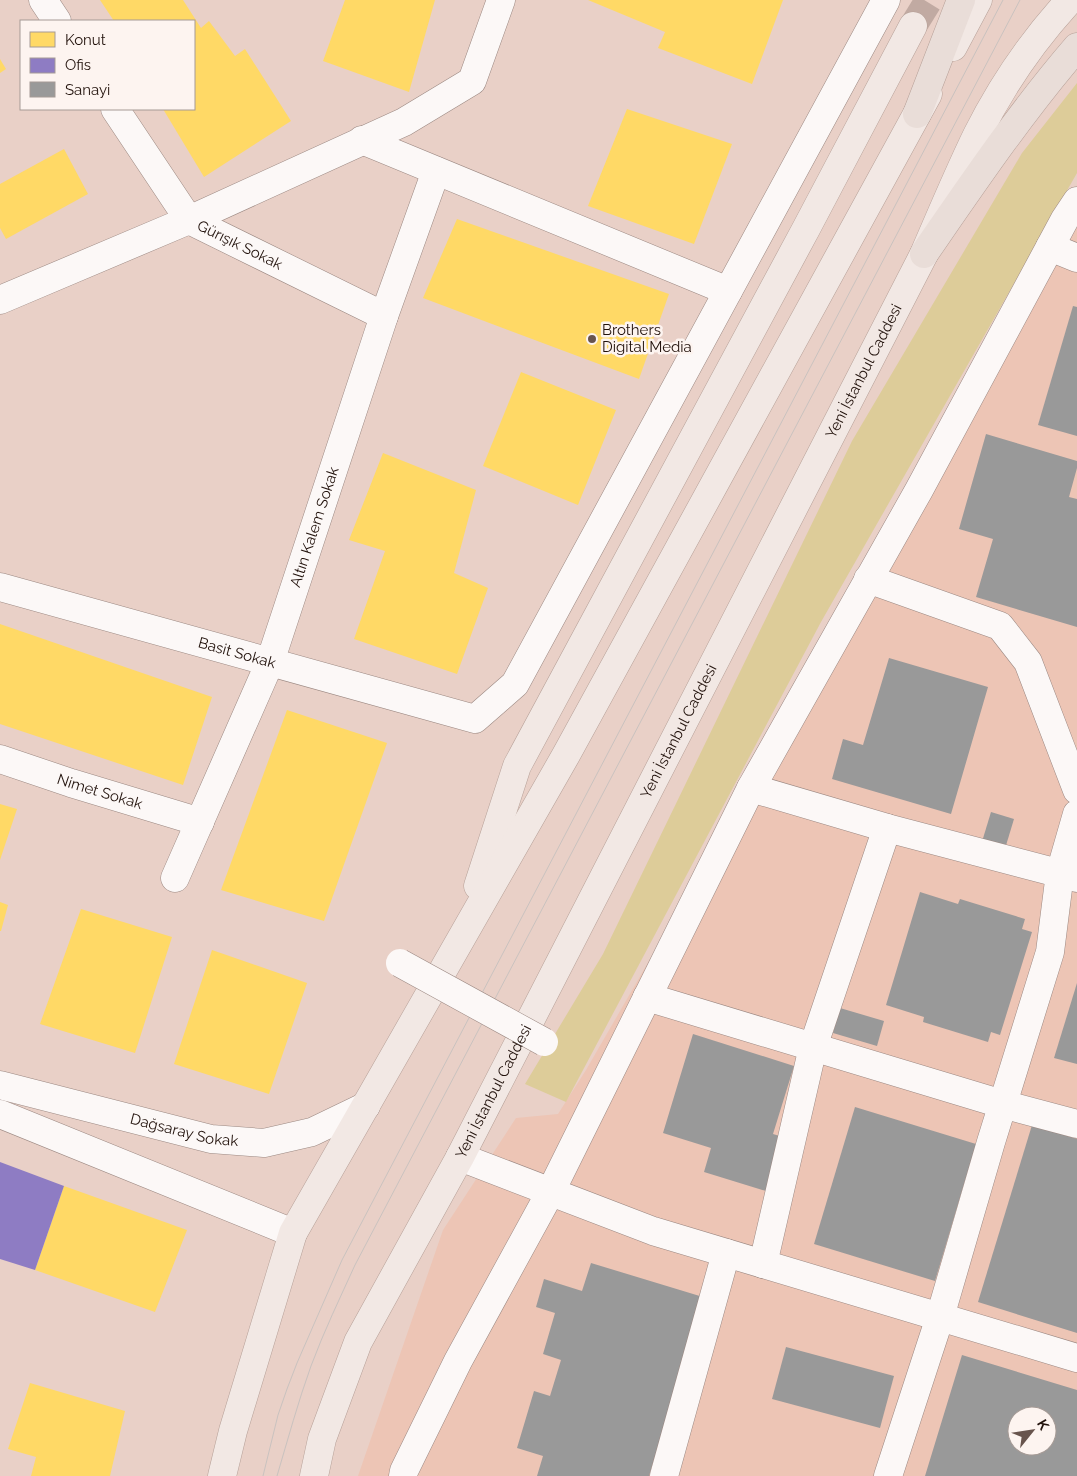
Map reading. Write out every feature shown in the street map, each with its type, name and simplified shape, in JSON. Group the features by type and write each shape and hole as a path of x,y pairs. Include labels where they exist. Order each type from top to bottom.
{"highway":[{"path":"917,114 961,0"},
{"path":"924,254 1011,130 1045,84 1077,46"}],"main road":[{"path":"222,1475 233,1430 293,1233 566,756 978,0"},
{"name":"Yeni İstanbul Caddesi","path":"314,1476 322,1438 358,1342 460,1157 924,254 977,135 995,102 1027,54 1070,0"},
{"path":"460,941 517,766 914,26"}],"street":[{"path":"43,0 56,20"},
{"path":"0,300 189,220 404,122 472,81 501,0"},
{"path":"362,140 728,291 886,0"},
{"name":"Gürışık Sokak","path":"116,110 189,220 384,316"},
{"name":"Altın Kalem Sokak","path":"175,878 270,662 384,316 436,171"},
{"path":"403,1476 458,1361 551,1191 751,788 923,481 1065,219 1077,201"},
{"path":"1050,247 1077,258"},
{"name":"Basit Sokak","path":"0,587 475,719 515,684 728,291"},
{"path":"868,579 1000,626 1028,662 1077,790"},
{"name":"Nimet Sokak","path":"0,759 70,783 200,822"},
{"path":"751,788 887,828 1068,876"},
{"path":"888,1476 940,1317 1002,1104 1050,952 1068,876 1077,814"},
{"path":"763,1264 812,1047 887,828"},
{"path":"400,963 544,1042"},
{"path":"647,998 1002,1104 1077,1124"},
{"name":"Dağsaray Sokak","path":"0,1085 211,1139 264,1143 312,1132 366,1106"},
{"path":"0,1114 293,1233"},
{"path":"460,1157 653,1231 1077,1358"},
{"path":"664,1476 726,1253"}],"shaded area":[{"path":"1077,83 1077,173 821,622 566,1102 525,1084 603,954 852,441 1022,153"},
{"path":"1077,219 1077,1476 358,1476 443,1230 516,1118 558,1114 586,1070"}],"building: Konut":[{"path":"100,0 183,0 201,28 209,21 235,56 245,49 291,121 204,177 164,110 195,110 195,20 113,20"},
{"path":"345,0 435,0 409,92 323,61"},
{"path":"588,0 783,0 752,84 658,48 665,32"},
{"path":"0,59 6,69 0,73"},
{"path":"627,109 732,144 694,244 588,206"},
{"path":"64,149 88,194 6,239 0,228 0,184"},
{"name":"Brothers Digital Media","path":"457,219 669,294 639,379 423,298"},
{"path":"521,372 616,410 578,505 483,466"},
{"path":"383,453 476,490 454,573 488,588 457,674 354,639 385,551 349,540"},
{"path":"0,624 212,697 183,785 0,724"},
{"path":"287,710 387,743 324,921 221,890"},
{"path":"0,804 17,809 0,860"},
{"path":"0,902 8,905 1,931 0,931"},
{"path":"81,909 172,937 135,1053 40,1024"},
{"path":"212,950 307,983 269,1094 174,1064"},
{"path":"64,1186 187,1230 155,1312 35,1270"},
{"path":"30,1383 125,1411 110,1476 31,1476 36,1457 8,1449"}],"building: Ofis":[{"path":"0,1162 64,1186 35,1270 0,1259"}],"building: Sanayi":[{"path":"1073,306 1077,307 1077,436 1038,425"},
{"path":"986,434 1077,461 1077,468 1069,497 1077,499 1077,627 976,597 993,539 959,529"},
{"path":"889,658 988,687 951,814 832,779 843,739 863,745"},
{"path":"991,812 1014,819 1004,852 981,845"},
{"path":"920,892 958,904 960,899 1025,919 1022,929 1032,932 1000,1035 991,1032 988,1042 923,1022 924,1017 886,1005"},
{"path":"1077,983 1077,1064 1054,1058"},
{"path":"840,1008 884,1021 877,1046 833,1033"},
{"path":"693,1034 794,1066 773,1134 786,1138 769,1192 704,1172 711,1148 663,1133"},
{"path":"855,1107 976,1144 935,1281 814,1244"},
{"path":"1032,1125 1077,1139 1077,1333 978,1302"},
{"path":"591,1263 703,1297 649,1476 537,1476 543,1456 517,1448 534,1391 550,1396 561,1360 543,1354 555,1313 536,1307 544,1279 582,1291"},
{"path":"786,1347 894,1376 880,1428 772,1399"},
{"path":"962,1355 1077,1390 1077,1476 925,1476"}],"tunnel":[{"path":"913,26 929,0"}],"tram line":[{"path":"263,1476 278,1415 287,1389 342,1260 1003,0"},
{"path":"277,1476 311,1366 355,1265 1020,0"}],"place":[{"name":"Brothers Digital Media","path":"592,339"}]}
